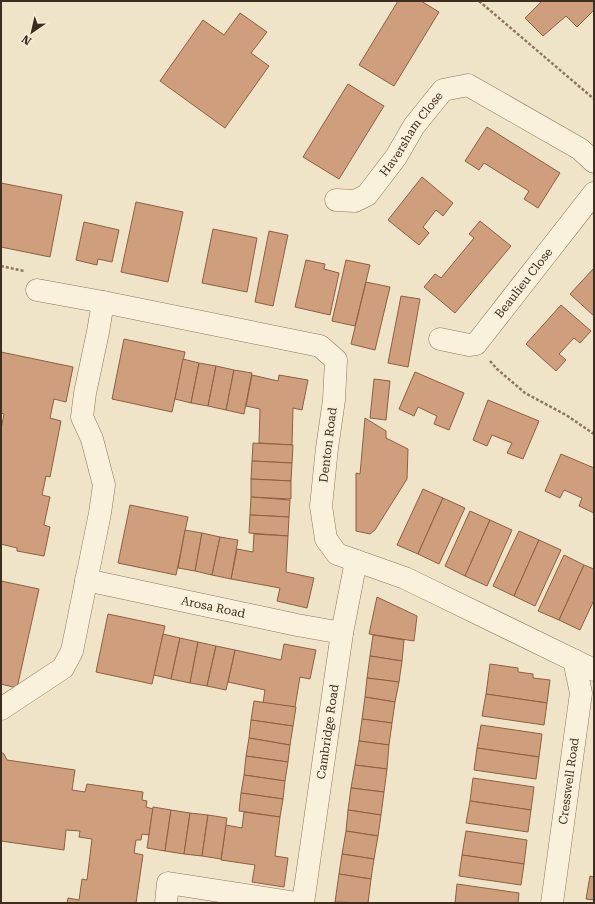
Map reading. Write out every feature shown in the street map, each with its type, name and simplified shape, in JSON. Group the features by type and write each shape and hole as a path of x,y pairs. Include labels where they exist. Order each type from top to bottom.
{"street":[{"name":"Haversham Close","path":"336,200 355,201 367,195 396,157 414,126 443,90 468,85 580,149 594,162"},
{"name":"Beaulieu Close","path":"476,344 594,193"},
{"name":"Denton Road","path":"37,290 320,346 336,360 334,400 321,506 326,539 337,554 405,578 594,670"},
{"path":"1,708 63,668 72,651 100,513 104,485 92,440 82,417 85,393 103,302"},
{"path":"440,339 469,345 476,344"},
{"name":"Cambridge Road","path":"303,903 342,633 356,560"},
{"name":"Arosa Road","path":"86,580 297,625 342,633"},
{"name":"Cresswell Road","path":"552,903 581,693 574,660"},
{"path":"166,903 168,883 297,903"}],"path":[{"path":"478,1 594,99"},
{"path":"476,344 497,369 525,393 566,415 594,434"}],"building":[{"path":"398,1 421,1 439,12 394,86 359,65"},
{"path":"542,1 594,1 594,10 577,27 566,16 543,36 525,18"},
{"path":"240,13 267,32 251,53 269,66 225,128 160,81 203,20 224,35"},
{"path":"348,84 384,106 339,179 303,157"},
{"path":"487,127 560,173 538,208 524,199 529,191 484,163 479,170 465,161"},
{"path":"422,177 453,203 443,216 436,210 423,227 429,233 419,245 388,220"},
{"path":"1,183 62,195 50,257 1,247"},
{"path":"136,202 183,212 168,282 121,272"},
{"path":"480,221 511,246 455,313 424,287 435,274 441,278 474,238 469,234"},
{"path":"84,222 119,230 112,262 98,259 97,265 76,260"},
{"path":"213,229 257,238 247,292 202,283"},
{"path":"269,231 288,235 273,306 255,302"},
{"path":"306,260 325,264 324,269 339,273 330,315 295,307"},
{"path":"346,260 370,265 355,326 332,321"},
{"path":"594,268 594,316 570,294"},
{"path":"366,282 390,287 375,350 351,344"},
{"path":"401,296 420,299 408,367 388,363"},
{"path":"561,305 591,331 580,343 574,338 559,354 566,360 556,371 526,344"},
{"path":"124,339 185,352 172,412 112,399"},
{"path":"1,352 73,367 66,402 54,399 50,418 61,421 50,477 46,476 42,495 50,497 44,525 50,527 44,556 17,551 17,548 1,544 1,429 4,414 1,413"},
{"path":"183,359 199,363 191,403 175,399"},
{"path":"199,363 216,366 208,406 191,403"},
{"path":"216,366 234,370 226,410 208,406"},
{"path":"234,370 252,373 244,414 226,410"},
{"path":"415,372 464,393 449,430 434,424 437,416 418,407 414,416 399,409"},
{"path":"252,375 278,381 279,375 308,380 302,410 293,408 292,445 259,443 260,409 246,406"},
{"path":"374,379 390,381 386,420 370,418"},
{"path":"488,400 539,421 523,459 507,453 512,443 492,435 487,446 473,440"},
{"path":"365,418 386,431 386,438 408,449 407,479 375,530 370,534 356,531 356,473 360,474"},
{"path":"253,443 293,445 292,463 252,461"},
{"path":"561,454 594,468 594,513 579,506 582,498 564,490 560,498 545,491"},
{"path":"252,461 292,463 291,481 251,479"},
{"path":"251,479 291,481 291,499 251,497"},
{"path":"423,489 443,498 418,554 397,545"},
{"path":"251,497 290,500 289,517 250,515"},
{"path":"443,498 465,508 439,564 418,554"},
{"path":"130,505 188,517 176,575 118,563"},
{"path":"470,511 490,520 465,576 445,566"},
{"path":"250,515 289,517 288,536 249,533"},
{"path":"490,520 512,530 487,586 465,576"},
{"path":"185,530 202,533 195,571 178,568"},
{"path":"519,531 539,540 514,596 493,586"},
{"path":"202,533 220,537 212,575 195,571"},
{"path":"254,534 288,536 286,572 314,578 307,608 277,601 280,588 231,579 237,549 253,552"},
{"path":"220,537 238,540 231,579 212,575"},
{"path":"539,540 561,550 535,606 514,596"},
{"path":"564,555 584,565 559,620 538,611"},
{"path":"584,565 594,569 594,600 580,630 559,620"},
{"path":"1,581 39,589 17,688 1,684"},
{"path":"377,597 417,616 414,641 369,634"},
{"path":"108,614 165,626 152,684 96,672"},
{"path":"163,634 180,638 171,679 154,675"},
{"path":"373,635 404,640 402,661 370,656"},
{"path":"180,638 198,642 190,683 171,679"},
{"path":"198,642 216,646 207,686 190,683"},
{"path":"284,644 316,650 310,679 300,677 295,707 263,703 265,690 228,682 235,650 281,660"},
{"path":"216,646 235,650 226,690 207,686"},
{"path":"370,656 402,661 399,682 367,678"},
{"path":"490,664 518,668 518,672 533,674 533,678 550,680 547,703 486,694"},
{"path":"367,678 399,682 395,702 365,697"},
{"path":"486,694 547,703 544,725 482,716"},
{"path":"365,697 395,702 392,723 362,719"},
{"path":"254,701 296,707 293,726 251,720"},
{"path":"362,719 392,723 389,745 359,741"},
{"path":"251,720 293,726 290,745 249,738"},
{"path":"481,725 542,734 539,757 477,748"},
{"path":"249,738 290,745 288,762 246,756"},
{"path":"359,741 389,745 387,769 355,765"},
{"path":"477,748 539,757 536,779 474,770"},
{"path":"1,752 7,760 75,770 72,790 85,792 87,784 143,792 142,800 147,801 146,807 153,809 149,835 142,834 141,840 136,840 134,853 143,855 136,903 67,903 68,898 79,900 82,879 87,880 92,839 79,837 80,831 66,830 64,850 1,841"},
{"path":"246,756 288,762 285,781 244,775"},
{"path":"355,765 387,769 384,792 351,788"},
{"path":"244,775 285,781 283,799 241,793"},
{"path":"473,778 534,787 531,810 470,801"},
{"path":"351,788 384,792 381,815 348,810"},
{"path":"241,793 283,799 280,817 239,811"},
{"path":"470,801 531,810 528,832 466,823"},
{"path":"153,807 171,810 165,851 147,848"},
{"path":"171,810 190,813 184,854 165,851"},
{"path":"348,810 381,815 378,836 346,831"},
{"path":"244,812 280,817 275,856 288,858 284,887 252,882 255,865 221,860 226,825 242,828"},
{"path":"190,813 208,815 202,856 184,854"},
{"path":"208,815 227,818 221,859 202,856"},
{"path":"346,831 378,836 374,859 342,854"},
{"path":"466,831 527,840 524,864 462,855"},
{"path":"342,854 374,859 371,879 339,874"},
{"path":"462,855 524,864 521,885 459,876"},
{"path":"339,874 371,879 368,903 335,902"},
{"path":"590,876 594,877 594,900 586,899"},
{"path":"457,884 519,893 518,903 455,903"}]}
